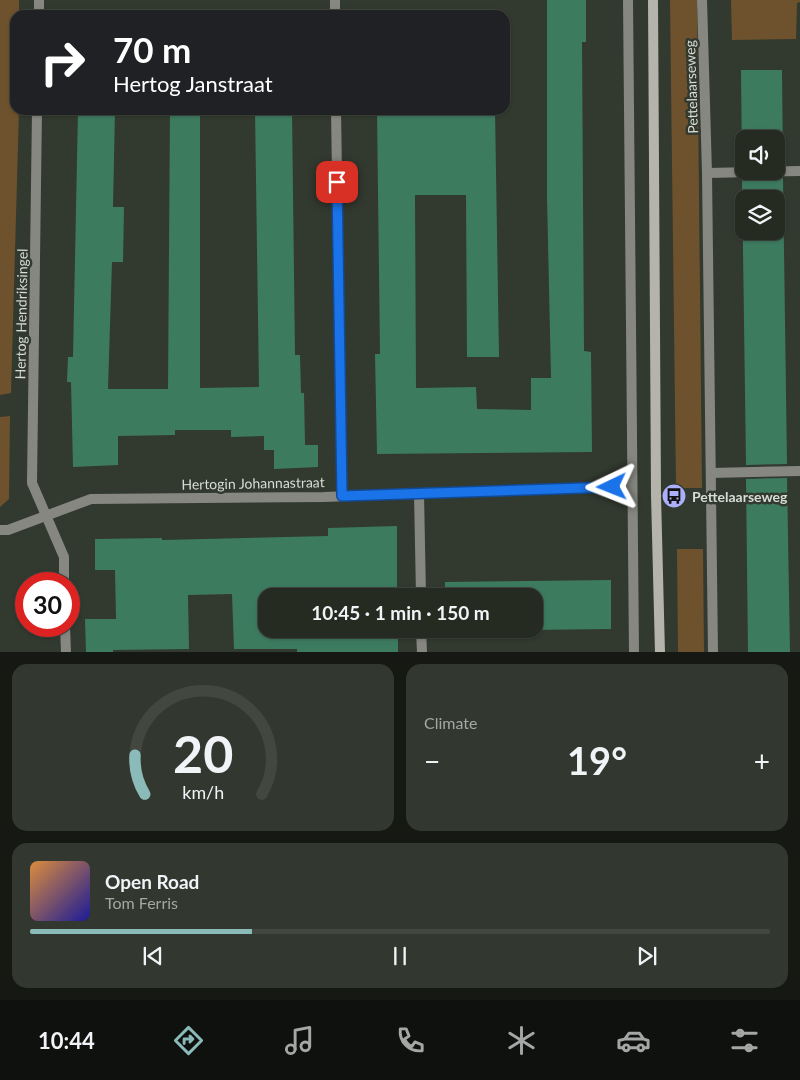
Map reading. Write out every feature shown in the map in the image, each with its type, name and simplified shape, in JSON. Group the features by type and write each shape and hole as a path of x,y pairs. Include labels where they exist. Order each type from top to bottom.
{"street":[{"path":"628,0 634,652"},
{"path":"653,0 656,495 660,652"},
{"name":"Pettelaarseweg","path":"702,0 707,172 713,652"},
{"name":"Hertog Hendriksingel","path":"37,115 32,483 64,558 64,572"},
{"path":"336,115 342,496"},
{"path":"707,172 800,171"},
{"path":"711,473 800,471"},
{"name":"Hertogin Johannastraat","path":"0,530 8,530 91,499 342,496 632,486"},
{"path":"419,493 421,588"},
{"path":"65,637 66,652"},
{"path":"421,638 422,652"}],"shaded area":[{"path":"0,0 19,0 19,10 10,10 10,115 19,115 11,393 0,395"},
{"path":"670,0 697,0 702,488 676,488"},
{"path":"731,0 800,0 797,3 796,39 732,40"},
{"path":"10,416 9,499 0,507 0,417"},
{"path":"677,549 703,549 704,652 678,652"}],"building":[{"path":"547,0 586,0 586,42 582,42 584,351 591,352 592,452 377,454 375,354 380,354 377,115 495,115 499,357 467,357 466,195 415,195 416,388 476,387 477,409 531,410 531,378 551,378 547,197"},
{"path":"741,70 782,70 783,130 742,130"},
{"path":"78,115 115,115 113,207 124,207 123,262 112,262 108,389 168,389 170,115 200,115 200,388 259,387 255,115 292,115 295,355 300,355 301,393 304,393 305,445 318,445 318,467 274,469 274,450 264,450 264,436 231,437 231,430 175,430 175,435 118,436 118,465 73,467 71,382 67,382 68,357 73,357"},
{"path":"742,180 783,180 783,190 742,190"},
{"path":"743,240 784,240 787,464 746,465"},
{"path":"787,478 790,652 748,652 746,479"},
{"path":"397,526 397,588 258,588 258,638 398,638 398,652 297,652 297,649 234,649 232,594 188,595 189,649 86,652 85,619 116,619 115,570 95,570 95,539 162,538 162,540 328,536 328,528"},
{"path":"611,580 611,629 543,630 543,588 445,588 445,582"}],"place":[{"name":"Pettelaarseweg","path":"674,496"}],"route":[{"path":"337,182 342,496 612,487"}]}
